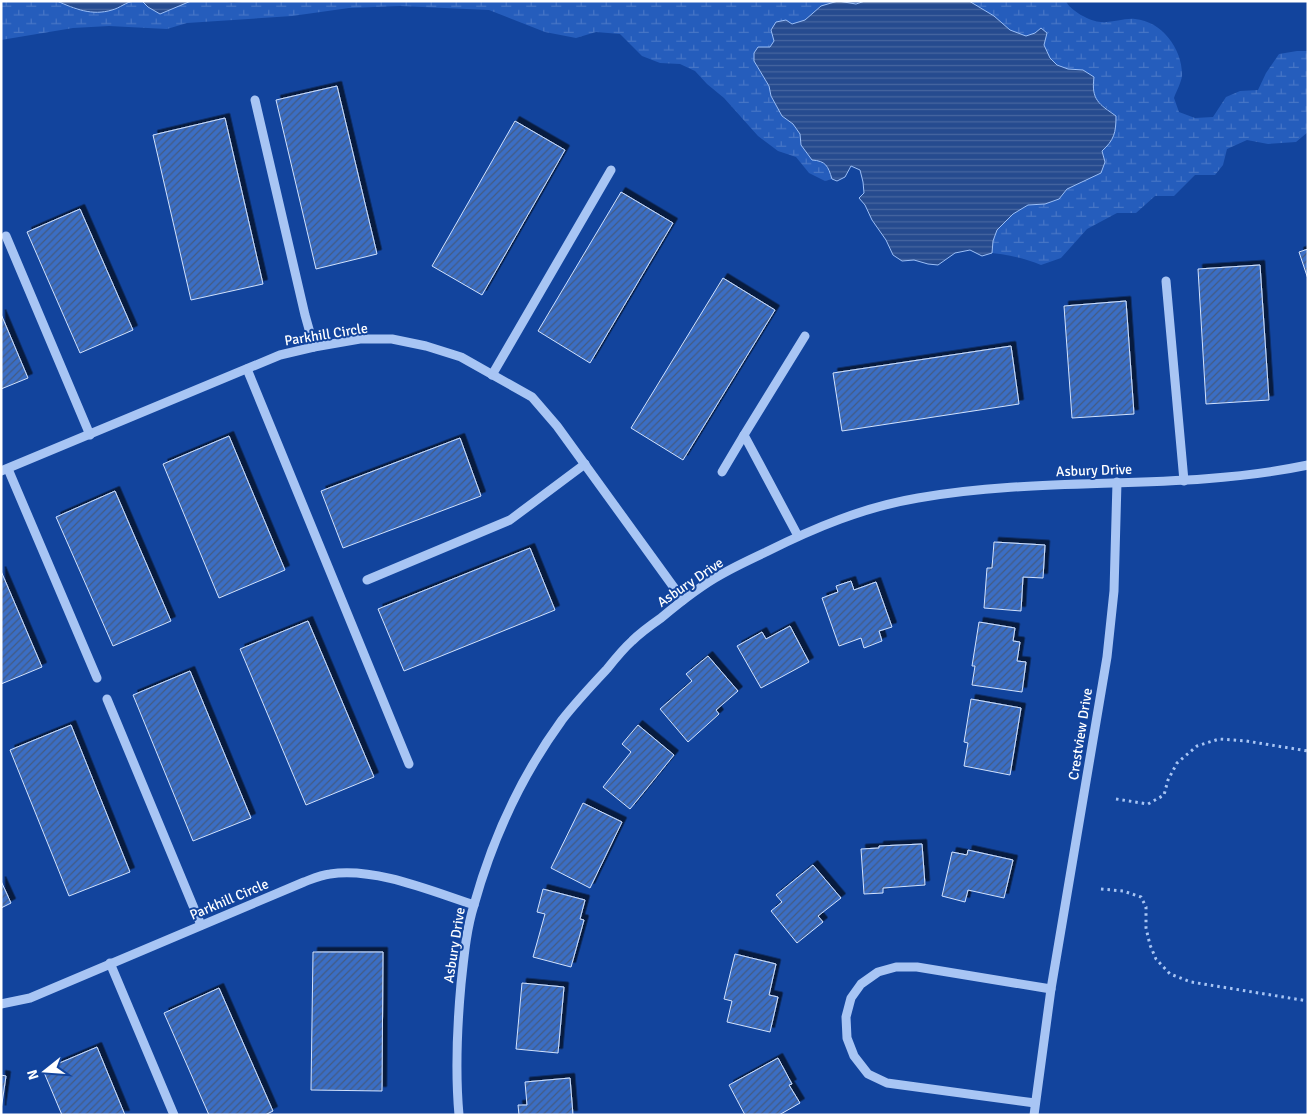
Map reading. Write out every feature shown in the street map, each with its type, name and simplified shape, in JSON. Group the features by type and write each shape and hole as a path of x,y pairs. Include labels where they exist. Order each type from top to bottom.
{"street":[{"path":"255,100 314,347"},
{"path":"492,375 612,170"},
{"path":"6,236 90,435"},
{"path":"1166,280 1184,481"},
{"path":"722,472 804,336"},
{"name":"Parkhill Circle","path":"5,470 280,355 360,339 392,339 426,346 461,357 532,397 557,426 683,600"},
{"path":"247,368 409,764"},
{"path":"744,436 798,536"},
{"path":"367,580 510,520 585,464"},
{"name":"Asbury Drive","path":"459,1115 457,1025 466,941 474,905 492,852 512,803 562,720 632,640 683,600 720,575 798,536 832,522 914,498 963,490 1117,482 1184,481 1283,470 1308,465"},
{"path":"5,470 97,678"},
{"name":"Crestview Drive","path":"1034,1115 1051,989 1107,657 1114,591 1117,482"},
{"path":"107,699 201,925"},
{"name":"Parkhill Circle","path":"1,1004 30,998 304,882 328,874 344,872 363,873 388,878 474,905"},
{"path":"110,963 174,1115"},
{"path":"1035,1103 887,1083 868,1074 854,1056 847,1038 846,1017 851,998 861,984 878,972 896,967 917,967 1051,989"}],"path":[{"path":"1116,799 1148,804 1164,795 1168,780 1177,763 1197,746 1219,739 1246,741 1308,751"},
{"path":"1101,889 1141,897 1146,907 1146,928 1150,945 1156,959 1170,974 1191,982 1308,1001"}],"green space":[{"path":"1,1 57,1 77,10 114,10 128,2 142,1 149,7 167,11 191,1 234,3 250,1 838,1 821,6 805,20 792,24 770,47 759,47 754,53 754,61 769,86 771,96 782,116 793,124 800,134 801,145 828,166 832,179 825,181 809,173 796,157 778,151 758,136 724,98 695,71 680,64 660,63 642,56 620,34 596,32 576,38 545,32 489,10 400,6 349,8 292,16 187,23 167,29 109,26 73,28 1,40"},
{"path":"969,1 1066,1 1076,12 1086,18 1097,21 1135,19 1154,25 1169,39 1179,56 1182,76 1174,98 1179,112 1195,118 1213,117 1226,97 1240,91 1258,90 1266,73 1279,54 1308,51 1308,132 1296,142 1268,144 1247,140 1227,149 1223,165 1215,175 1195,175 1174,196 1155,196 1136,213 1117,213 1087,229 1061,258 1041,265 1017,257 992,253 993,241 997,230 1013,214 1028,205 1045,204 1059,199 1066,189 1105,162 1102,151 1116,116 1096,100 1093,87 1083,70 1068,69 1057,65 1050,58 1044,45 1047,33 1041,28 1035,33 1026,36 1010,30 994,16"}],"shaded area":[{"path":"57,1 134,1 105,12 91,12"},
{"path":"142,1 191,1 160,14"},
{"path":"838,1 856,4 865,1 969,1 994,16 1010,30 1026,36 1035,33 1041,28 1047,33 1044,45 1050,58 1057,65 1068,69 1083,70 1094,77 1095,96 1105,108 1116,116 1114,136 1102,151 1105,162 1101,173 1067,189 1059,199 1045,204 1028,205 1013,214 997,230 993,241 992,253 982,256 970,250 955,253 938,265 914,260 902,261 893,255 886,240 859,198 864,193 860,170 851,166 845,177 837,181 832,179 828,168 823,163 812,160 801,145 800,134 793,124 782,116 771,96 769,86 754,61 754,53 758,47 770,47 774,41 771,30 776,22 786,20 792,24 805,20 821,6"}],"building":[{"path":"337,86 377,254 316,269 276,100"},
{"path":"225,118 263,284 191,300 153,135"},
{"path":"515,121 565,150 482,295 432,266"},
{"path":"621,192 673,223 590,363 538,331"},
{"path":"80,209 133,330 80,353 27,232"},
{"path":"1308,249 1308,279 1299,252"},
{"path":"1260,265 1269,400 1206,404 1198,269"},
{"path":"723,278 775,310 683,460 631,428"},
{"path":"1126,301 1134,414 1072,418 1064,306"},
{"path":"1,314 28,378 1,389"},
{"path":"1011,346 1019,404 842,431 833,373"},
{"path":"229,436 285,570 219,598 163,464"},
{"path":"460,438 481,496 343,548 321,491"},
{"path":"115,491 171,621 113,646 56,517"},
{"path":"994,542 1045,545 1043,578 1023,577 1021,611 984,608 987,568 992,568"},
{"path":"530,548 555,610 404,671 378,609"},
{"path":"1,571 42,667 1,684"},
{"path":"851,581 854,590 876,582 892,627 879,631 882,641 864,648 861,638 839,646 822,598 838,592 836,586"},
{"path":"308,621 374,777 306,805 240,649"},
{"path":"979,622 1015,628 1013,641 1020,642 1017,661 1026,662 1022,692 972,685 975,666 972,666"},
{"path":"790,626 809,662 761,688 737,646 762,632 766,639"},
{"path":"708,656 738,691 716,710 719,714 688,742 660,709 692,681 686,674"},
{"path":"190,671 251,818 193,841 133,695"},
{"path":"971,699 1021,708 1010,775 964,766 968,743 964,742"},
{"path":"71,725 130,872 69,896 10,750"},
{"path":"638,725 674,755 630,809 603,787 631,752 622,744"},
{"path":"583,803 622,822 590,888 551,868"},
{"path":"922,844 925,885 883,888 883,893 864,894 861,849 879,848 879,846"},
{"path":"968,850 1013,860 1004,898 968,890 965,902 942,896 952,852 967,855"},
{"path":"813,865 841,898 818,916 823,922 797,943 771,911 782,902 776,895"},
{"path":"1,881 11,903 1,908"},
{"path":"543,889 585,900 580,919 584,920 571,967 533,957 545,914 537,912"},
{"path":"313,952 383,952 382,1091 311,1090"},
{"path":"735,954 776,964 769,995 778,997 770,1032 727,1022 732,1001 724,999"},
{"path":"522,983 564,987 558,1053 516,1049"},
{"path":"219,988 273,1111 265,1115 209,1115 164,1013"},
{"path":"97,1047 125,1115 62,1115 43,1070"},
{"path":"778,1058 792,1084 789,1085 800,1103 779,1115 745,1115 729,1085"},
{"path":"1,1075 6,1076 1,1110"},
{"path":"570,1078 573,1115 519,1115 518,1105 527,1105 525,1082"}]}
